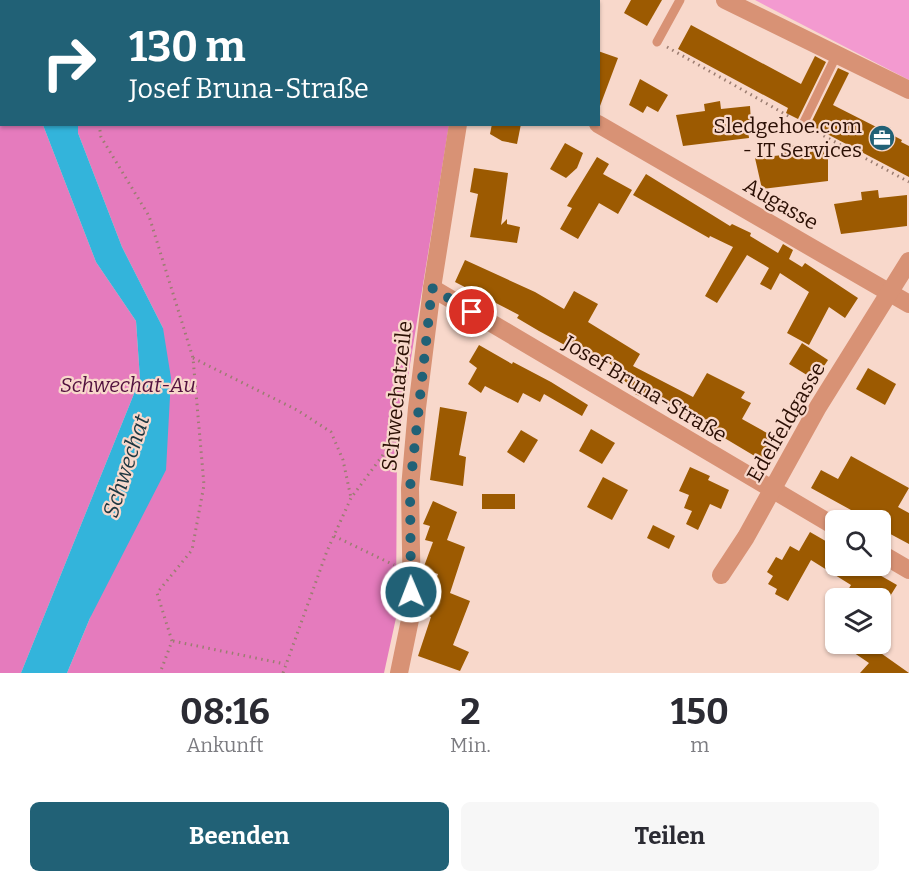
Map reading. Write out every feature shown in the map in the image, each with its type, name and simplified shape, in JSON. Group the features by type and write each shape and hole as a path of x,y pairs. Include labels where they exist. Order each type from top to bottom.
{"street":[{"path":"725,0 909,90"},
{"name":"Augasse","path":"600,125 909,304"},
{"name":"Schwechatzeile","path":"399,673 412,610 410,488 432,288 458,126"},
{"name":"Edelfeldgasse","path":"721,575 772,491 818,407 909,261"},
{"name":"Josef Bruna-Straße","path":"432,288 825,521"},
{"path":"891,559 909,570"}],"lane":[{"path":"657,42 680,0"},
{"path":"803,124 837,54"}],"path":[{"path":"247,0 254,0"},
{"path":"657,42 909,182"},
{"path":"99,126 101,137 149,216 193,358 204,486 192,550 157,592 172,641 160,673"},
{"path":"193,358 297,410 331,432 344,460 351,498"},
{"path":"283,673 327,551 351,498 398,435"},
{"path":"334,536 411,573"},
{"path":"172,641 285,664"}],"shaded area":[{"path":"755,0 909,0 909,80"}],"green space":[{"path":"0,126 43,126 96,262 136,321 140,379 21,673 0,673"},
{"name":"Schwechat-Au","path":"78,126 449,126 397,444 396,618 384,673 67,673 90,618 163,328 122,247 78,133"}],"water":[{"name":"Schwechat","path":"43,126 78,126 78,133 122,247 163,328 171,378 166,470 90,618 67,673 21,673 140,379 136,321 96,262"}],"building":[{"path":"631,0 662,0 647,26 624,13"},
{"path":"691,25 801,84 815,56 826,62 798,119 786,113 788,108 678,49"},
{"path":"600,52 618,58 600,106"},
{"path":"838,68 849,73 833,105 902,140 901,142 909,146 909,177 810,125"},
{"path":"640,79 668,95 658,112 647,106 643,113 629,105"},
{"path":"720,101 721,109 750,106 751,122 747,122 749,138 683,146 676,115 705,111 704,104"},
{"path":"492,126 521,126 517,144 502,141 490,134"},
{"path":"565,143 583,153 577,168 566,178 550,169"},
{"path":"799,145 800,153 828,150 828,181 762,189 755,158 783,155 782,147"},
{"path":"597,157 609,164 603,174 632,190 618,214 599,203 578,239 560,229 572,208 567,206"},
{"path":"474,168 508,173 501,225 507,219 507,224 520,227 517,243 470,237 478,194 470,192"},
{"path":"646,174 730,226 732,224 751,233 750,236 778,253 783,244 793,250 789,259 802,267 805,263 858,298 845,318 829,307 809,345 787,333 809,292 780,273 771,290 760,284 769,268 747,255 717,303 705,296 733,247 710,236 709,238 633,195"},
{"path":"878,190 879,198 907,195 907,226 841,234 834,204 862,200 861,192"},
{"path":"465,260 535,292 564,309 574,291 598,304 588,322 640,354 633,366 693,397 707,373 745,392 741,398 751,403 742,419 776,438 763,461 711,430 713,425 687,410 685,414 658,399 647,396 646,399 635,394 637,390 616,375 619,369 575,344 572,349 517,318 519,315 455,282"},
{"path":"802,343 828,360 815,380 789,364"},
{"path":"479,345 512,364 513,362 551,382 588,405 582,416 544,394 540,402 523,393 518,403 485,386 481,393 468,384 477,368 469,362"},
{"path":"868,368 896,384 885,405 856,389"},
{"path":"440,407 467,412 459,455 466,457 463,486 430,480"},
{"path":"591,429 615,443 602,464 579,451"},
{"path":"521,430 538,440 524,463 507,452"},
{"path":"851,456 909,488 898,507 909,513 909,544 891,534 891,510 851,510 811,488 821,470 838,479"},
{"path":"690,467 710,476 708,480 729,490 721,509 710,504 698,530 686,524 692,511 684,508 689,495 679,491"},
{"path":"603,477 628,490 612,520 587,507"},
{"path":"482,494 515,494 515,509 482,509"},
{"path":"433,501 457,512 447,540 465,547 450,593 470,601 453,645 469,652 460,671 418,656 431,617 424,614 438,574 423,569 433,542 425,540 430,526 423,524"},
{"path":"653,525 675,536 669,549 647,538"},
{"path":"810,532 825,541 825,569 811,560 788,601 775,594 777,589 768,584 773,576 767,572 776,557 782,560 790,546 799,551"},
{"path":"837,576 881,576 897,585 891,595 891,588 849,588 851,585"},
{"path":"856,654 882,654 909,673 860,673 869,663"}],"place":[{"name":"Sledgehoe.com - IT Services","path":"882,138"}],"route":[{"path":"411,592 410,488 432,288 472,312"}]}
